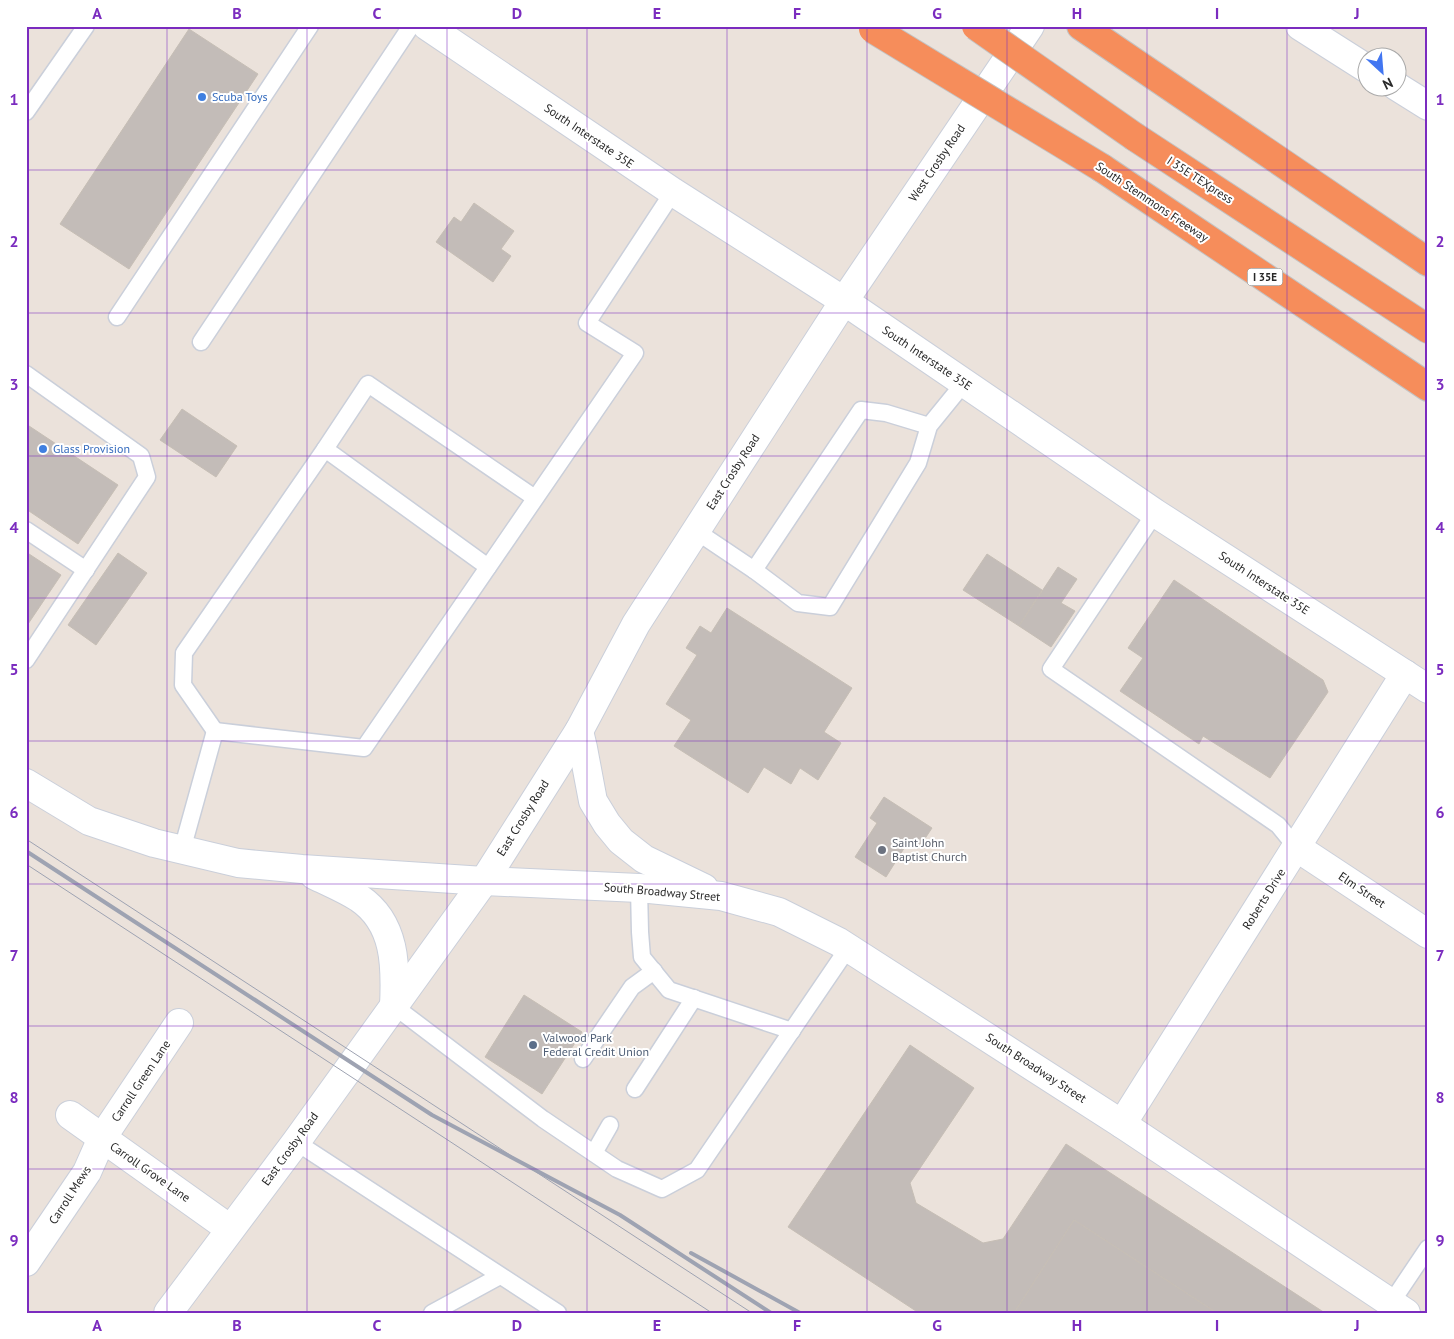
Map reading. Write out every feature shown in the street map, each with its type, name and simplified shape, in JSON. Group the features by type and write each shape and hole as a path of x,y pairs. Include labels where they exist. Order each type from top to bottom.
{"highway":[{"name":"I 35E TEXpress","path":"976,26 1134,137 1428,329"},
{"path":"1081,26 1428,262"},
{"name":"South Stemmons Freeway","path":"871,28 1102,168 1428,386"}],"street":[{"name":"South Interstate 35E","path":"427,26 673,192 844,301 1155,513 1428,689"},
{"name":"West Crosby Road","path":"844,301 1030,26"},
{"path":"1300,26 1356,62"},
{"path":"1406,92 1428,106"},
{"name":"East Crosby Road","path":"168,1313 296,1142 484,881 578,731 636,624 844,301"},
{"name":"Roberts Drive","path":"1122,1124 1405,674"},
{"path":"578,731 593,801 607,824 621,841 644,859 721,896"},
{"name":"South Broadway Street","path":"26,783 89,822 154,843 238,863 484,881 639,888 721,896 779,912 839,942 1122,1124 1398,1308"},
{"name":"Elm Street","path":"1296,847 1428,934"},
{"path":"302,869 358,898 375,911 386,930 394,957 396,978 394,1006"},
{"name":"Carroll Green Lane","path":"102,1138 179,1023"},
{"name":"Carroll Grove Lane","path":"70,1115 230,1229"},
{"name":"Carroll Mews","path":"29,1253 87,1172 102,1138"}],"lane":[{"path":"26,112 86,26"},
{"path":"117,316 310,26"},
{"path":"201,342 412,26"},
{"path":"535,498 368,384 184,653 183,685 215,731 364,748 635,353 587,323 673,192"},
{"path":"26,374 141,456 147,477 26,660"},
{"path":"696,531 754,570 798,603 830,607 918,463 929,426 964,383"},
{"path":"754,570 861,410 886,412 929,426"},
{"path":"325,449 488,567"},
{"path":"1155,513 1051,669 1278,825 1296,847"},
{"path":"26,530 86,570"},
{"path":"182,850 215,731"},
{"path":"639,888 642,957 669,990 792,1032"},
{"path":"394,1006 543,1119 617,1169 662,1189 697,1170 848,948"},
{"path":"583,1059 632,987 654,971"},
{"path":"635,1089 694,998"},
{"path":"594,1153 610,1125"},
{"path":"296,1142 558,1313"},
{"path":"1398,1308 1428,1248"},
{"path":"432,1313 500,1276"}],"building":[{"path":"189,29 258,74 129,269 60,224"},
{"path":"474,203 514,231 501,249 511,256 493,282 436,242 454,217 461,222"},
{"path":"182,409 237,446 216,477 160,440"},
{"path":"26,424 118,485 78,544 26,509"},
{"path":"26,552 61,575 26,627"},
{"path":"118,553 147,573 96,645 68,625"},
{"path":"987,554 1042,590 1019,626 963,590"},
{"path":"1058,567 1077,579 1061,603 1075,611 1051,647 1019,626"},
{"path":"1174,580 1323,680 1328,692 1270,778 1203,736 1199,744 1120,691 1143,658 1128,648"},
{"path":"727,608 852,688 824,732 841,743 818,780 800,768 791,784 764,767 748,793 674,746 691,720 666,704 697,655 686,648 700,626 711,633"},
{"path":"884,797 932,828 918,849 908,842 886,877 855,857 877,823 870,818"},
{"path":"524,995 582,1032 542,1094 485,1057"},
{"path":"910,1045 974,1088 910,1183 916,1203 983,1243 1003,1239 1066,1144 1325,1313 1217,1313 1074,1220 1014,1313 919,1313 788,1227"},
{"path":"1074,1220 1217,1313 1014,1313"}],"tram line":[{"path":"26,839 752,1313"},
{"path":"26,864 712,1313"}],"railway":[{"path":"26,851 432,1115 620,1215 771,1313"},
{"path":"691,1253 800,1313"}],"place":[{"name":"Scuba Toys","path":"202,97"},
{"name":"Glass Provision","path":"43,449"},
{"name":"Saint John Baptist Church","path":"882,850"},
{"name":"Valwood Park Federal Credit Union","path":"533,1045"}]}
